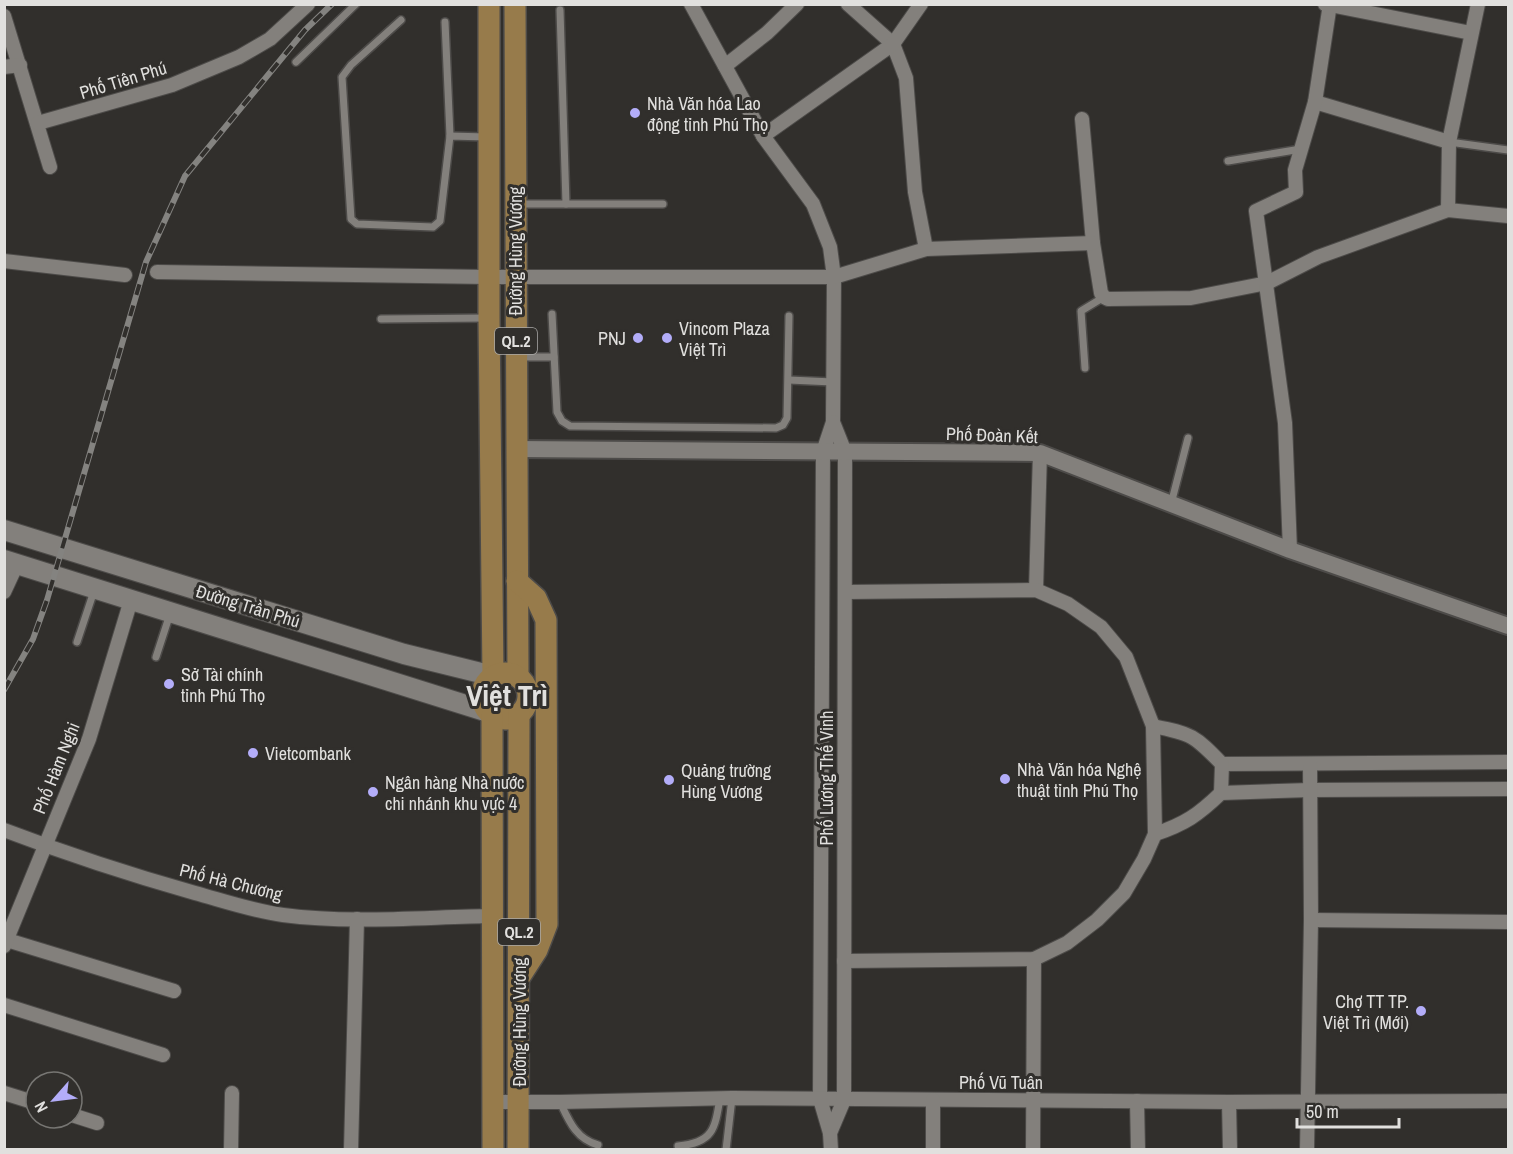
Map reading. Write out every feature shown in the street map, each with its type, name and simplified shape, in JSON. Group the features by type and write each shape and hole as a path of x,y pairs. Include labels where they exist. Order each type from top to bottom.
{"main road":[{"name":"Đường Hùng Vương","path":"489,4 489,318 493,676"},
{"name":"Đường Hùng Vương","path":"515,4 518,677"},
{"name":"Đường Trần Phú","path":"4,530 404,654 493,676"},
{"name":"Đường Trần Phú","path":"11,562 490,714"},
{"path":"517,581 536,598 546,620 547,744 547,924 537,950 519,978"},
{"path":"493,676 506,673 518,677"},
{"name":"QL.2","path":"490,714 483,704 482,693 485,684 493,676"},
{"name":"QL.2","path":"518,677 525,685 528,696 526,706 519,714"},
{"name":"Đường Hùng Vương","path":"490,714 493,1149"},
{"path":"490,714 506,719 519,714"},
{"name":"Đường Hùng Vương","path":"518,1149 519,714"}],"street":[{"name":"Phố Tiên Phú","path":"38,123 172,85 239,57 270,39 308,4"},
{"name":"Phố Lương Thế Vinh","path":"691,4 763,136 813,204 830,247 834,277 833,422 823,452 820,1099 831,1133 831,1149"},
{"path":"725,66 767,33 797,4"},
{"path":"848,4 893,44 906,78 915,192 926,249"},
{"path":"763,136 893,44 921,4"},
{"path":"1448,210 1449,142 1478,4"},
{"path":"1290,550 1285,423 1256,210 1296,192 1295,170 1315,102 1328,5 1471,33"},
{"path":"4,16 50,167"},
{"path":"4,68 20,65"},
{"path":"1315,102 1449,142"},
{"path":"1082,119 1093,243 1101,293 1104,297 1191,298 1267,283 1318,257 1448,210 1509,216"},
{"path":"157,272 515,278 834,277 926,249 1093,243"},
{"path":"4,261 125,275"},
{"name":"Phố Lương Thế Vinh","path":"831,1133 844,1100 845,452 833,422"},
{"name":"Phố Đoàn Kết","path":"516,449 1040,453 1290,550 1509,626"},
{"path":"1036,590 1040,453"},
{"path":"4,592 11,562"},
{"path":"844,961 1035,959 1067,943 1097,920 1124,893 1144,859 1155,834 1153,726 1126,657 1101,627 1068,604 1036,590 845,592"},
{"name":"Phố Hàm Nghi","path":"6,943 88,738 131,600"},
{"path":"1153,726 1184,732 1199,740 1222,764 1221,793"},
{"path":"1222,764 1509,762"},
{"path":"1307,1149 1311,920 1310,764"},
{"path":"822,776 844,777"},
{"path":"1155,834 1179,826 1200,813 1221,793 1509,789"},
{"name":"Phố Hà Chương","path":"4,830 160,883 258,910 292,916 357,919 493,916"},
{"path":"351,1149 357,919"},
{"path":"1311,920 1509,922"},
{"path":"6,943 174,991"},
{"path":"1033,1149 1035,959"},
{"path":"4,1005 163,1055"},
{"path":"4,1093 24,1099"},
{"path":"231,1149 232,1093"},
{"name":"Phố Vũ Tuân","path":"494,1102 726,1098 1229,1102 1509,1101"},
{"path":"933,1100 933,1149"},
{"path":"1137,1101 1138,1149"},
{"path":"1229,1102 1230,1149"},
{"path":"84,1119 97,1123"}],"lane":[{"path":"296,62 356,4"},
{"path":"560,10 566,204"},
{"path":"401,20 351,65 342,77 351,219 357,224 433,227 440,221 450,136 445,22"},
{"path":"450,136 489,137"},
{"path":"1449,142 1509,150"},
{"path":"1228,161 1301,149"},
{"path":"515,204 663,204"},
{"path":"1085,368 1081,311 1104,297"},
{"path":"552,314 557,412 562,421 570,426 776,428 783,425 787,418 789,316"},
{"path":"381,319 489,318"},
{"path":"516,357 554,357"},
{"path":"789,381 833,382"},
{"path":"1171,504 1188,438"},
{"path":"77,642 94,589"},
{"path":"156,657 171,612"},
{"path":"678,1146 694,1144 708,1137 714,1129 726,1098"},
{"path":"726,1098 726,1149"},
{"path":"560,1102 578,1134 587,1142 598,1145"}],"railway":[{"path":"4,690 33,639 47,600 146,262 185,176 305,30 332,4"}],"place":[{"name":"Nhà Văn hóa Lao động tỉnh Phú Thọ","path":"635,113"},
{"name":"PNJ","path":"638,338"},
{"name":"Vincom Plaza Việt Trì","path":"667,338"},
{"name":"Sở Tài chính tỉnh Phú Thọ","path":"169,684"},
{"name":"Vietcombank","path":"253,753"},
{"name":"Nhà Văn hóa Nghệ thuật tỉnh Phú Thọ","path":"1005,779"},
{"name":"Quảng trường Hùng Vương","path":"669,780"},
{"name":"Ngân hàng Nhà nước chi nhánh khu vực 4","path":"373,792"},
{"name":"Chợ TT TP. Việt Trì (Mới)","path":"1421,1011"}],"district":[{"name":"Việt Trì","path":"507,695"}]}
